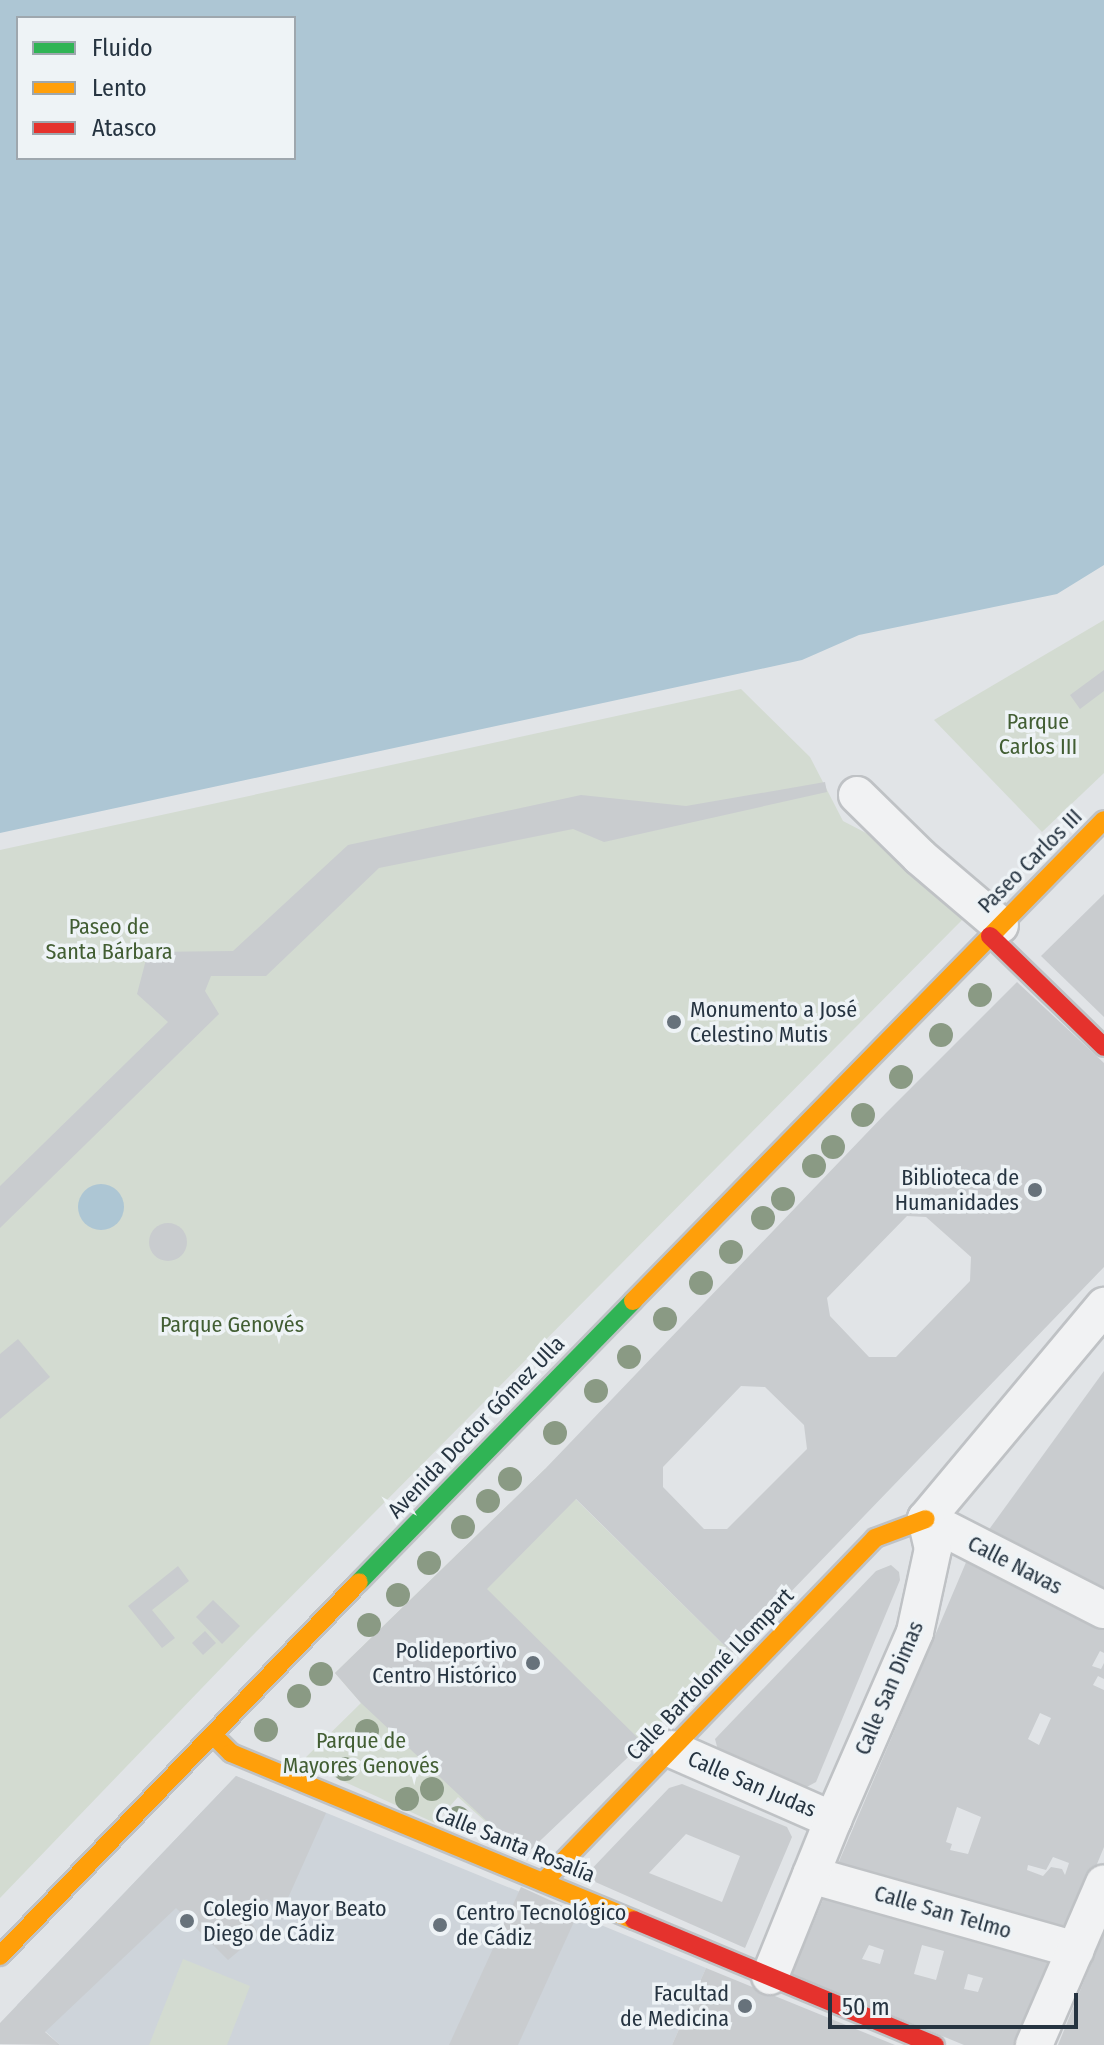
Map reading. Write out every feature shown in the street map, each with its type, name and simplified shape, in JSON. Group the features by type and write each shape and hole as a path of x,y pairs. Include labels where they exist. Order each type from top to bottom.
{"street":[{"path":"857,795 995,931 1104,1047"},
{"name":"Paseo Carlos III","path":"995,931 1104,820"},
{"name":"Avenida Doctor Gómez Ulla","path":"0,1956 214,1736 305,1637 995,931"},
{"path":"926,1519 1104,1306"},
{"name":"Calle Navas","path":"926,1519 1104,1610"},
{"name":"Calle Bartolomé Llompart","path":"543,1882 875,1538 926,1519"},
{"name":"Calle San Dimas","path":"770,1976 833,1820 915,1632 933,1549 926,1519"},
{"name":"Calle Santa Rosalía","path":"214,1736 231,1753 935,2045"},
{"name":"Calle San Judas","path":"671,1749 833,1820"},
{"name":"Calle San Telmo","path":"811,1875 1076,1950"},
{"path":"1034,2045 1104,1883"}],"shaded area":[{"name":"Centro Tecnológico de Cádiz","path":"236,1776 706,1968 672,2045 60,2045 17,2005"}],"green space":[{"name":"Parque Carlos III","path":"1104,620 1104,773 1042,832 934,720"},
{"name":"Parque Genovés","path":"741,689 810,757 843,821 891,846 964,918 251,1637 0,1898 0,850"},
{"name":"Polideportivo Centro Histórico","path":"545,1469 732,1653 524,1856 458,1797 435,1823 301,1762 361,1703 335,1673"},
{"path":"183,1959 250,1986 227,2045 149,2045"}],"water":[{"path":"0,0 1104,0 1104,565 1057,594 859,635 802,660 0,833"},
{"path":"101,1184 117,1191 124,1207 117,1223 101,1230 85,1223 78,1207 85,1191"}],"building":[{"path":"1104,670 1104,691 1080,709 1070,695"},
{"path":"825,782 827,792 604,842 573,829 379,868 266,976 211,976 205,991 219,1014 0,1228 0,1186 168,1022 137,994 148,952 233,951 348,845 581,795 686,806"},
{"path":"1104,894 1104,1017 1041,956"},
{"path":"1017,982 1104,1063 1104,1267 732,1653 576,1499 487,1589 643,1743 524,1856 361,1703 335,1673 545,1469 886,1113","holes":["907,1216 926,1217 971,1257 970,1281 896,1357 869,1357 830,1316 827,1298","741,1386 765,1387 804,1425 807,1449 727,1529 704,1529 663,1487 663,1467"]},
{"path":"168,1223 181,1229 187,1242 181,1255 168,1261 155,1255 149,1242 155,1229"},
{"path":"18,1339 50,1377 0,1419 0,1354"},
{"path":"1104,1371 1104,1597 985,1535"},
{"path":"967,1560 1104,1627 1104,1653 1100,1651 1092,1666 1101,1669 1104,1663 1104,1679 1098,1676 1093,1685 1104,1690 1104,1847 1067,1937 835,1871","holes":["1040,1713 1051,1718 1039,1745 1028,1739","957,1807 981,1817 968,1854 950,1850 952,1844 946,1842","1053,1857 1069,1863 1065,1875 1062,1869 1051,1867 1043,1876 1027,1870 1028,1865 1046,1870"]},
{"path":"891,1565 899,1572 900,1580 816,1782 803,1789 719,1754 715,1739 876,1571"},
{"path":"178,1566 189,1581 152,1610 175,1638 162,1648 128,1606"},
{"path":"213,1600 240,1626 222,1644 196,1617"},
{"path":"205,1631 216,1643 203,1655 192,1643"},
{"path":"236,1776 326,1813 284,1907 266,1899 249,1919 259,1934 228,1960 176,1908 45,2032 60,2045 0,2044 0,2023"},
{"path":"682,1784 787,1827 792,1837 745,1948 584,1877 669,1788","holes":["686,1834 740,1856 722,1902 649,1873"]},
{"path":"521,1887 578,1913 518,2045 449,2045"},
{"path":"828,1888 1060,1954 1023,2045 964,2045 792,1974","holes":["869,1945 884,1950 880,1964 862,1959","922,1945 944,1951 936,1980 914,1974","968,1974 983,1978 978,1992 964,1989"]},
{"path":"1104,1932 1104,2045 1058,2045"},
{"name":"Facultad de Medicina","path":"706,1968 895,2045 672,2045"}],"traffic: fast":[{"path":"359,1582 633,1301"}],"traffic: slow":[{"path":"633,1301 1104,820"},
{"path":"543,1882 875,1538 926,1519"},
{"path":"0,1956 359,1582"},
{"path":"214,1736 231,1753 634,1920"}],"traffic: jam":[{"path":"990,936 1104,1047"},
{"path":"634,1920 935,2045"}],"place":[{"name":"Monumento a José Celestino Mutis","path":"674,1022"},
{"name":"Biblioteca de Humanidades","path":"1035,1190"},
{"name":"Polideportivo Centro Histórico","path":"533,1663"},
{"name":"Colegio Mayor Beato Diego de Cádiz","path":"187,1921"},
{"name":"Centro Tecnológico de Cádiz","path":"440,1925"},
{"name":"Facultad de Medicina","path":"745,2006"}],"park label":[{"name":"Paseo de Santa Bárbara","path":"109,938"},
{"name":"Parque de Mayores Genovés","path":"361,1752"}]}
